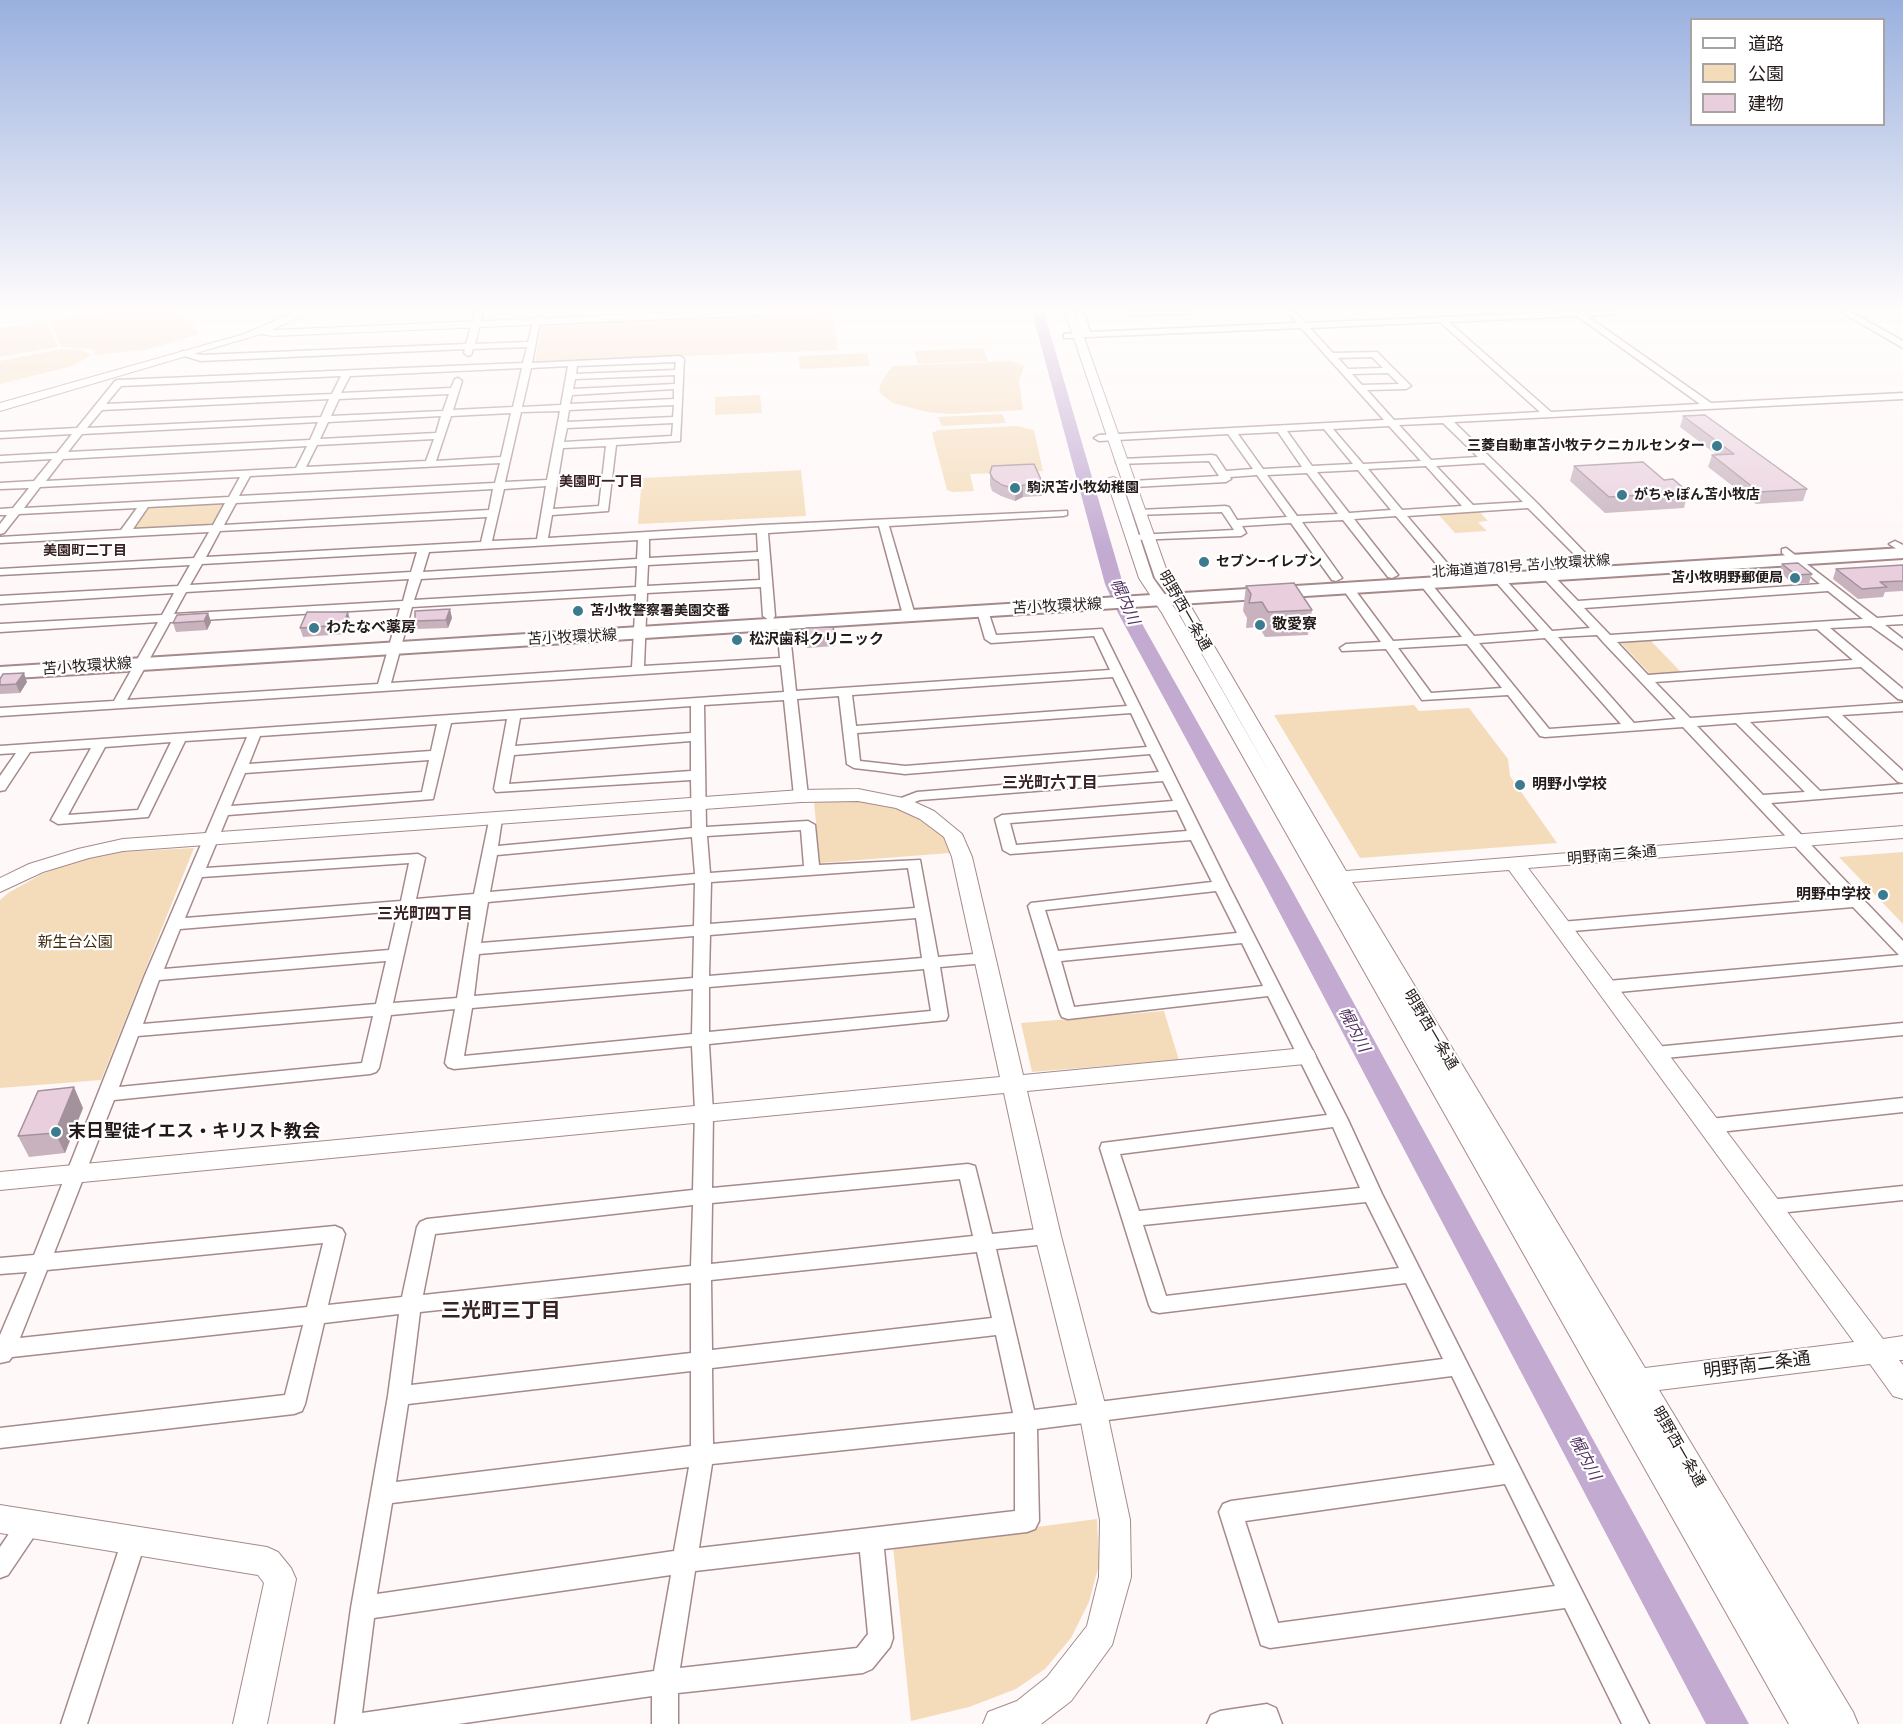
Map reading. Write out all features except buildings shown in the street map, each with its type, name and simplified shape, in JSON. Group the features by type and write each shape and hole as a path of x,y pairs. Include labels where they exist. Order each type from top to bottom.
{"main road":[{"name":"北海道道781号 苫小牧環状線","path":"1342,583 1392,574 1448,571 1543,571 1901,548"},
{"name":"北海道道781号 苫小牧環状線","path":"1159,596 1342,583 1425,583 1498,579 1588,562 1791,555"},
{"name":"苫小牧環状線","path":"0,673 143,659 1159,596"},
{"name":"苫小牧環状線","path":"908,611 983,611 1103,600"},
{"name":"苫小牧環状線","path":"0,663 143,659"}],"street":[{"path":"0,406 48,392"},
{"path":"0,531 111,392"},
{"path":"300,470 337,392"},
{"path":"100,407 420,392"},
{"path":"430,464 455,392"},
{"path":"486,544 521,392"},
{"path":"542,541 568,392"},
{"path":"558,445 678,440 679,392"},
{"name":"明野西一条通","path":"1093,392 1105,437 1140,538"},
{"path":"1363,392 1470,509"},
{"path":"1524,392 1548,414"},
{"path":"1690,392 1709,406"},
{"path":"1105,437 1903,396"},
{"path":"0,435 678,402"},
{"path":"562,425 678,420"},
{"path":"1446,420 1588,562"},
{"path":"1326,426 1448,571"},
{"path":"1280,428 1309,469 1392,574"},
{"path":"1231,430 1259,473 1427,697 1512,691"},
{"path":"0,459 440,436"},
{"name":"明野西一条通","path":"1105,437 1121,462 1122,485 1139,513 1146,578 1639,1381 1841,1724"},
{"path":"547,512 604,509 611,443"},
{"path":"1121,462 1212,458 1226,479 1122,485"},
{"path":"0,486 506,460"},
{"path":"1223,474 1487,460"},
{"path":"118,705 247,473"},
{"path":"0,512 552,483"},
{"path":"124,534 144,505"},
{"path":"1234,523 1533,505"},
{"path":"1139,513 1226,509 1241,533 1140,538"},
{"path":"0,540 493,513"},
{"path":"0,572 1063,513"},
{"path":"883,522 908,611"},
{"path":"762,528 766,583 786,661 791,695 801,796"},
{"path":"638,671 644,535"},
{"path":"383,687 424,548"},
{"path":"0,600 764,555"},
{"path":"1791,555 1903,645"},
{"path":"1543,571 1796,841 1903,951"},
{"path":"1498,579 1550,634 1631,727"},
{"path":"0,628 766,583"},
{"path":"1425,583 1545,733 1903,707"},
{"path":"1575,605 1831,588"},
{"path":"983,611 991,639 1098,632 1221,886 1339,1120 1372,1194 1635,1724"},
{"path":"1346,648 1550,634 1603,635 1903,620"},
{"path":"1819,625 1903,696"},
{"path":"0,712 786,661"},
{"path":"1645,679 1865,663"},
{"path":"0,750 1117,673"},
{"path":"845,692 854,764 905,770 1155,750"},
{"path":"665,1724 665,1682 702,1455 701,1273 704,1112 700,1040 703,878 699,832 697,702"},
{"path":"850,730 1134,708"},
{"path":"1831,712 1903,779"},
{"path":"514,715 501,789 699,776"},
{"path":"222,811 428,796 445,719"},
{"path":"1739,719 1816,795"},
{"path":"2,1352 42,1262 109,1094 153,975 255,733"},
{"path":"509,751 698,736"},
{"path":"100,744 58,820 142,814 180,738"},
{"path":"0,787 25,749"},
{"path":"240,769 437,755"},
{"path":"901,803 918,796 1167,776"},
{"path":"1758,800 1903,788"},
{"path":"0,886 36,868 85,853 123,845 801,796 858,795 901,803 927,815 952,834 962,857 986,958 1048,1236 1093,1413 1115,1520 1115,1577 1101,1634 1059,1689 1027,1714 1000,1724"},
{"path":"1182,805 1002,819 1010,849 1197,835"},
{"path":"175,924 407,905 481,898 703,878 915,863 933,961 940,1016 454,1063 472,949 481,898 490,851 495,819"},
{"path":"490,851 699,832 808,825 812,870"},
{"name":"明野南三条通","path":"1331,878 1903,832"},
{"path":"109,1094 370,1068 417,858 196,873"},
{"path":"1515,864 1769,1207 1890,1350 1903,1387"},
{"name":"明野西一条通","path":"1331,878 1612,1384 1808,1724"},
{"path":"1221,886 1036,906 1068,1013 1274,990"},
{"path":"1561,927 1856,902"},
{"path":"472,949 924,912"},
{"path":"1052,957 1247,937"},
{"path":"153,975 396,955"},
{"path":"133,1030 986,958"},
{"path":"1608,987 1903,960"},
{"path":"1655,1053 1903,1029"},
{"path":"0,1181 1305,1056"},
{"path":"1710,1126 1903,1105"},
{"path":"1339,1120 1109,1148 1159,1305 1413,1274"},
{"path":"348,1724 363,1608 399,1396 411,1303 427,1227 703,1196 968,1171 1026,1421 1027,1521 686,1561 363,1608"},
{"path":"1769,1207 1903,1193"},
{"path":"1132,1219 1372,1194"},
{"path":"0,1266 335,1234 294,1404 0,1438"},
{"path":"2,1352 317,1313 1048,1236"},
{"path":"399,1396 1005,1325"},
{"name":"明野南二条通","path":"1612,1384 1890,1350"},
{"path":"383,1494 702,1455 1026,1421 1459,1366"},
{"path":"1512,1473 1231,1512 1270,1636 1572,1595"},
{"path":"0,1567 15,1521 267,1562 280,1579 250,1724"},
{"path":"74,1724 134,1539"},
{"path":"367,1724 665,1682 863,1660 882,1638 871,1540"},
{"path":"1220,1724 1267,1717 1269,1724"}],"green space":[{"path":"880,392 1021,392 1023,410 949,414 927,412 893,403"},
{"path":"760,395 762,413 715,415 715,397"},
{"path":"1002,414 1006,423 942,426 938,417"},
{"path":"1016,426 1034,430 1043,471 970,474 974,491 952,492 947,490 932,433 938,430"},
{"path":"801,470 806,516 638,524 642,478"},
{"path":"231,501 215,529 124,534 144,505"},
{"path":"1478,510 1488,521 1478,522 1487,531 1455,533 1437,513"},
{"path":"1650,640 1681,672 1650,674 1620,642"},
{"path":"1414,705 1419,711 1469,708 1508,759 1510,776 1557,843 1360,858 1274,715"},
{"path":"858,800 894,806 919,817 945,838 950,853 820,863 814,802"},
{"name":"新生台公園","path":"194,848 101,1080 0,1088 0,900 42,874 82,859 120,852"},
{"name":"明野中学校","path":"1903,852 1903,924 1839,857"},
{"path":"1164,1011 1179,1060 1032,1072 1021,1023"},
{"path":"1097,1519 1099,1565 1089,1602 1071,1638 1045,1669 1016,1689 969,1707 911,1721 893,1546"}],"waterway":[{"name":"幌内川","path":"1060,392 1114,584 1127,613 1276,883 1728,1724"}],"place":[{"name":"三菱自動車苫小牧テクニカルセンター","path":"1717,446"},
{"name":"駒沢苫小牧幼稚園","path":"1015,488"},
{"name":"がちゃぽん苫小牧店","path":"1622,495"},
{"name":"セブン-イレブン","path":"1204,562"},
{"name":"苫小牧明野郵便局","path":"1795,578"},
{"name":"苫小牧警察署美園交番","path":"578,611"},
{"name":"敬愛寮","path":"1260,625"},
{"name":"わたなべ薬房","path":"314,628"},
{"name":"松沢歯科クリニック","path":"737,640"},
{"name":"明野小学校","path":"1520,785"},
{"name":"明野中学校","path":"1883,895"},
{"name":"末日聖徒イエス・キリスト教会","path":"56,1132"}],"district":[{"name":"美園町一丁目","path":"601,482"},
{"name":"美園町二丁目","path":"85,551"},
{"name":"三光町六丁目","path":"1050,784"},
{"name":"三光町四丁目","path":"425,915"},
{"name":"三光町三丁目","path":"501,1312"}]}
